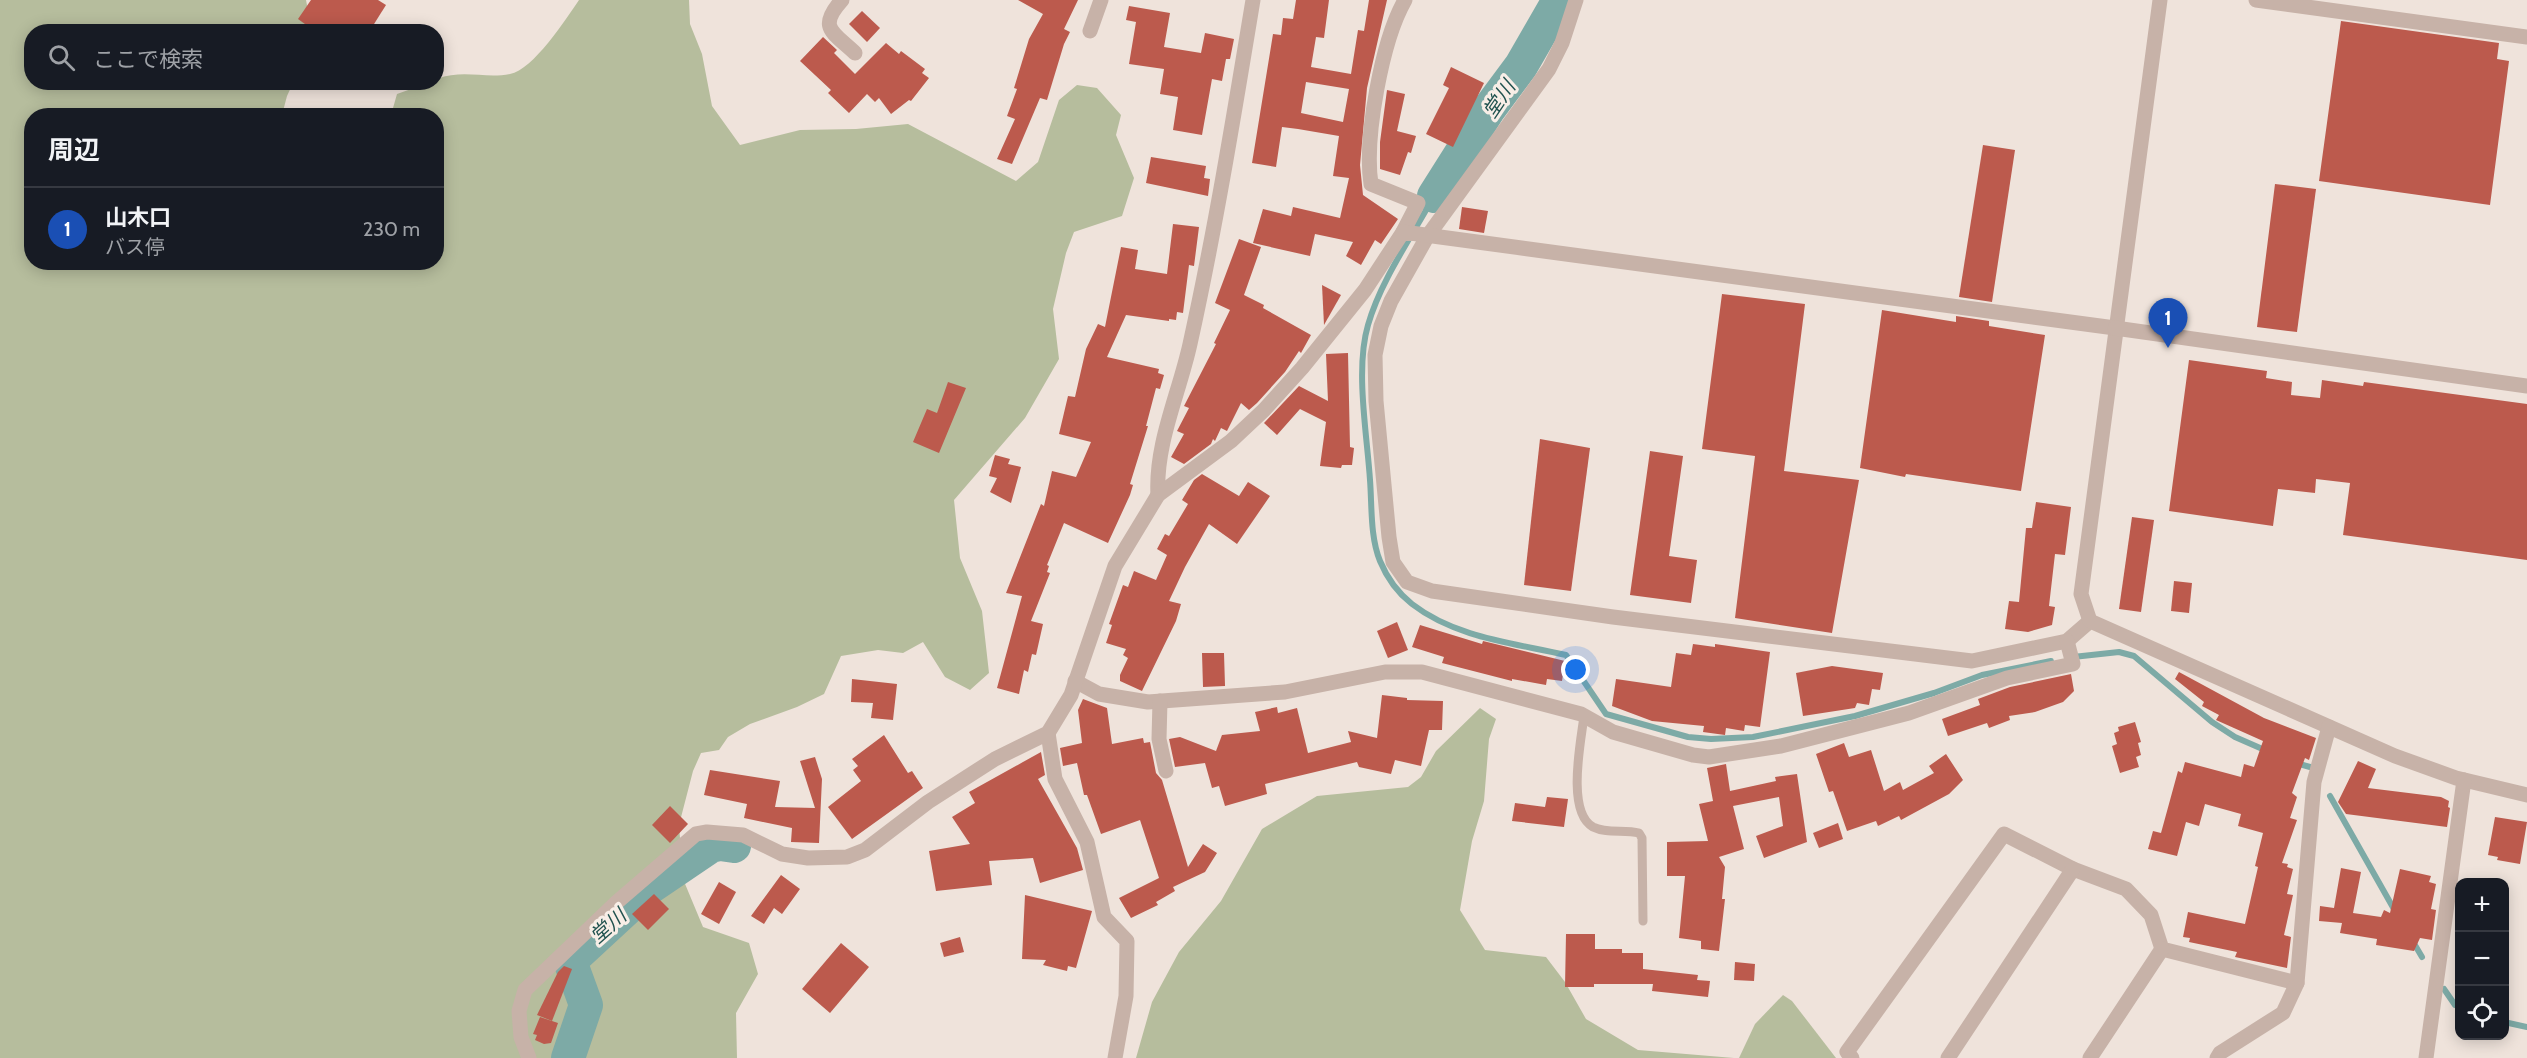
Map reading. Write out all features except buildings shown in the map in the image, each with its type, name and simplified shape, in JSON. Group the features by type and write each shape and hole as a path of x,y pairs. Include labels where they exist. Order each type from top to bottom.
{"street":[{"path":"842,0 830,13 828,22 831,30 855,53"},
{"path":"1090,31 1101,0"},
{"path":"1158,495 1156,471 1190,346 1253,0"},
{"path":"529,1058 521,1037 519,1011 525,990 617,902 696,834 707,832 742,835 782,854 808,858 847,857 865,850 928,802 995,759 1048,733 1071,695 1115,566 1158,495 1231,441 1264,410 1302,368 1365,290 1405,233 1418,203 1371,184 1369,171 1371,136 1387,42 1405,0"},
{"path":"1576,0 1562,43 1549,69 1425,236 1390,301 1380,326 1376,355 1376,401 1389,537 1394,562 1407,582 1432,591 1601,615 1972,661 2067,641 2090,621"},
{"path":"2160,0 2081,594 2090,621 2395,756 2464,780 2527,795"},
{"path":"2256,0 2527,37"},
{"path":"1405,233 2115,328 2527,386"},
{"path":"1076,681 1099,694 1148,702 1285,692 1385,672 1422,672 1584,716 1613,732 1693,755 1709,757 1760,749 1909,713 2007,678 2073,664 2067,641"},
{"path":"1160,701 1159,739 1166,771"},
{"path":"2217,1058 2220,1053 2283,1013 2297,983 2314,782 2330,727"},
{"path":"1048,733 1054,779 1087,842 1104,917 1127,941 1126,996 1115,1058"},
{"path":"2426,1058 2464,780"},
{"path":"1852,1058 1848,1052 2004,834 2073,869 2126,889 2151,915 2162,949"},
{"path":"1948,1058 2073,869"},
{"path":"2162,949 2297,983"},
{"path":"2090,1058 2162,949"}],"lane":[{"path":"1584,716 1577,780 1579,807 1585,819 1593,827 1633,831 1639,833 1642,838 1643,921"}],"green space":[{"path":"0,0 306,0 311,24 24,24 24,90 290,90 284,108 24,108 24,270 444,270 444,108 393,108 397,94 408,90 444,90 444,77 447,76 501,75 519,70 539,54 579,0 689,0 690,24 702,54 712,106 740,145 800,130 856,129 908,124 1016,181 1038,162 1059,100 1077,85 1097,88 1121,115 1116,135 1134,178 1122,216 1074,232 1066,253 1053,309 1059,359 1025,418 954,500 960,558 982,611 989,673 970,690 945,677 923,642 903,653 878,650 841,656 824,694 797,707 750,724 728,737 719,750 701,753 693,771 679,825 683,879 703,927 749,943 758,974 736,1013 737,1058 0,1058"},
{"path":"1480,708 1496,719 1489,739 1484,801 1472,841 1460,910 1485,950 1546,957 1565,982 1586,1019 1638,1050 1734,1058 1136,1058 1152,1002 1179,952 1221,901 1262,829 1317,796 1408,787 1421,777 1436,751"},
{"path":"1783,995 1792,1001 1836,1058 1739,1058 1755,1024"}],"waterway":[{"name":"堂川","path":"1434,196 1489,109 1521,66 1559,0"},
{"path":"1434,196 1380,292 1368,325 1362,361 1374,542 1386,573 1412,604 1447,625 1466,632 1566,655 1606,714 1688,737 1711,739 1753,737 1855,716 1934,693 1982,675 2051,661"},
{"path":"2073,657 2119,652 2134,656 2212,722 2235,737 2267,751"},
{"path":"2296,763 2310,767"},
{"path":"2330,796 2395,911"},
{"name":"堂川","path":"568,1058 586,1005 570,961 649,888 711,846 720,844 734,846"},
{"path":"2412,940 2422,957"},
{"path":"2444,989 2455,1005"},
{"path":"2509,1023 2527,1027"}],"place":[{"name":"山木口","path":"2168,348"}]}
